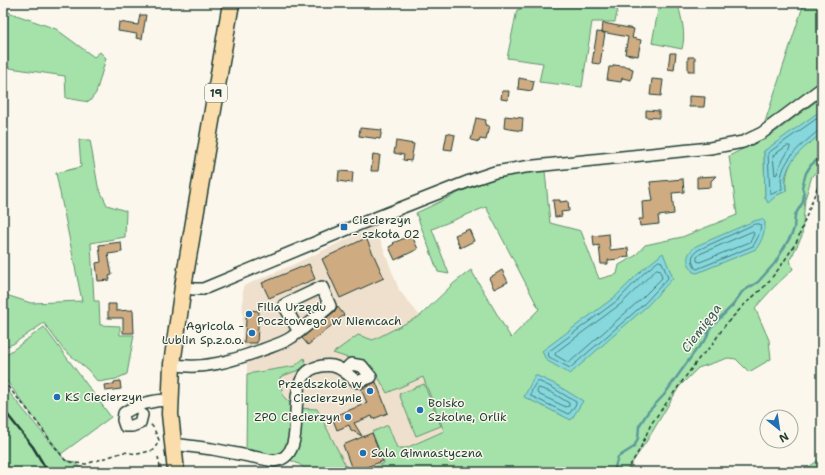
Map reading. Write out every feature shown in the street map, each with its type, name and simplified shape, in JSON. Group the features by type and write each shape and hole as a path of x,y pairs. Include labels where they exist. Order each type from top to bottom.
{"highway":[{"name":"19","path":"176,472 170,400 172,364 183,287 231,3"}],"street":[{"path":"183,287 199,289 208,287 360,224 495,172 539,165 710,148 743,142 762,133 822,88"},
{"path":"172,364 199,366 236,359 275,345 292,337 298,332"},
{"path":"173,444 212,449 278,461 286,456 290,451 296,432 297,389 302,377 312,369 327,365 340,368 344,371"},
{"path":"142,413 150,401 170,400"}],"path":[{"path":"626,472 640,449 649,428 700,357 711,346 726,324 765,286 781,266 797,241 822,174"},
{"path":"3,381 27,409 61,456 65,460 75,463 86,464 124,452 138,454 154,450 159,440 158,436 142,413"},
{"path":"158,457 161,472"}],"shaded area":[{"path":"375,226 399,290 420,316 373,340 333,353 372,366 423,377 444,431 406,448 397,448 388,425 372,432 384,463 364,472 349,472 317,409 295,408 283,396 279,377 306,367 304,359 295,366 247,374 247,348 242,344 243,286 288,267"}],"green space":[{"path":"542,3 619,3 615,22 592,22 582,87 539,82 543,63 507,58 517,10"},
{"path":"804,3 822,3 822,82 764,125"},
{"path":"659,5 678,5 684,32 682,49 652,43"},
{"path":"3,7 8,12 56,29 94,57 100,52 106,58 96,93 89,102 66,98 65,76 3,67"},
{"path":"822,97 822,117 820,115 764,151 765,197 768,202 777,195 786,191 788,171 795,157 822,133 822,166 812,176 805,199 802,236 790,260 793,269 755,308 769,340 771,359 749,372 736,359 728,358 698,368 679,387 648,439 626,472 364,472 384,463 372,432 388,425 397,448 406,448 444,431 423,377 387,393 372,366 369,365 358,371 351,359 333,353 358,335 373,340 420,316 454,283 471,270 511,338 539,309 486,207 432,229 449,274 438,272 416,213 471,187 493,179 515,174 545,171 550,223 581,231 599,279 617,274 619,265 635,256 645,245 682,237 737,215 729,156 774,133"},
{"path":"79,140 90,140 98,186 107,205 126,211 125,237 91,243 94,301 99,301 100,325 120,326 120,335 134,335 127,374 116,379 98,382 88,370 63,349 44,323 3,350 3,294 31,303 82,301 56,173 81,167"},
{"name":"KS Ciecierzyn","path":"44,327 111,417 61,454 3,376 3,357"},
{"path":"304,358 307,367 280,377 283,396 295,408 317,409 349,472 308,472 303,467 288,460 246,452 247,374 295,366"},
{"name":"Boisko Szkolne, Orlik","path":"424,384 441,426 416,436 399,394"},
{"path":"3,385 65,460 75,463 82,469 107,472 3,472"},
{"path":"820,459 822,472 802,472"}],"water":[{"path":"816,114 822,117 822,133 794,158 787,171 785,179 786,191 777,195 768,203 765,197 764,151"},
{"path":"762,219 765,222 764,233 756,249 697,273 693,272 688,261 688,255 692,249 754,221"},
{"path":"663,253 673,278 647,306 570,374 546,360 542,351 616,296 642,270"},
{"path":"535,375 555,384 583,401 571,420 524,397"}],"building":[{"path":"140,15 146,15 142,39 136,38 137,34 118,31 119,22 138,25"},
{"path":"603,23 634,29 632,38 641,40 638,56 625,54 628,37 602,32"},
{"path":"597,32 605,33 600,64 592,63"},
{"path":"670,53 676,53 674,70 668,69"},
{"path":"688,57 695,57 695,71 688,71"},
{"path":"614,65 630,67 633,69 631,80 622,78 621,82 607,80 609,67 613,67"},
{"path":"519,78 534,81 532,91 518,89"},
{"path":"652,79 663,80 661,96 650,95"},
{"path":"502,91 509,91 508,100 501,99"},
{"path":"689,96 705,97 704,107 689,107"},
{"path":"646,110 659,111 659,118 646,117"},
{"path":"505,116 523,118 522,131 504,128"},
{"path":"476,118 486,120 485,125 489,126 486,140 480,139 479,142 471,140"},
{"path":"360,128 382,130 380,139 359,136"},
{"path":"447,133 455,135 452,150 444,149"},
{"path":"396,141 414,144 411,161 403,160 404,155 394,153"},
{"path":"373,154 380,155 378,171 371,171"},
{"path":"339,171 353,172 352,183 338,181"},
{"path":"716,176 711,181 711,187 697,188 697,177"},
{"path":"683,179 684,192 672,193 674,214 658,216 659,224 640,226 639,219 643,219 642,202 653,201 650,182"},
{"path":"553,200 560,200 560,202 568,201 569,211 561,212 562,216 555,217"},
{"path":"469,229 474,241 460,248 455,235"},
{"path":"609,234 610,250 628,248 629,257 608,260 608,264 601,264 599,245 594,246 593,236"},
{"path":"412,236 418,249 395,260 389,247 394,244 393,243"},
{"path":"366,238 384,278 340,298 322,259"},
{"path":"121,242 122,252 108,254 112,275 109,276 110,280 98,281 96,263 101,262 99,245"},
{"path":"309,264 315,279 269,298 262,283"},
{"path":"502,270 508,282 494,289 489,278"},
{"path":"108,304 116,304 116,311 133,310 134,333 123,333 123,318 108,318"},
{"path":"337,306 344,315 308,345 302,338 335,311"},
{"name":"Agricola - Lublin Sp.z.o.o.","path":"247,310 259,311 257,343 244,343"},
{"path":"120,381 121,389 105,391 104,385 114,384 114,382"},
{"path":"376,382 388,413 373,419 372,416 354,423 362,436 351,430 349,425 337,430 332,417 367,403 361,389"},
{"name":"Sala Gimnastyczna","path":"372,433 383,461 353,472 343,445"}],"waterway":[{"name":"Ciemięga","path":"616,472 615,467 618,457 634,447 638,438 639,426 648,412 664,395 696,350 706,339 710,328 733,305 742,292 758,282 775,263 792,234 795,215 803,202 804,194 802,187 806,173 811,165 822,156"}],"railway":[{"path":"3,409 33,447 48,472"}],"place":[{"name":"Ciecierzyn - szkoła 02","path":"344,227"},
{"name":"Filia Urzędu Pocztowego w Niemcach","path":"249,314"},
{"name":"Agricola - Lublin Sp.z.o.o.","path":"252,333"},
{"name":"Przedszkole w Ciecierzynie","path":"370,391"},
{"name":"KS Ciecierzyn","path":"57,397"},
{"name":"Boisko Szkolne, Orlik","path":"420,410"},
{"name":"ZPO Ciecierzyn","path":"348,417"},
{"name":"Sala Gimnastyczna","path":"363,453"}]}
